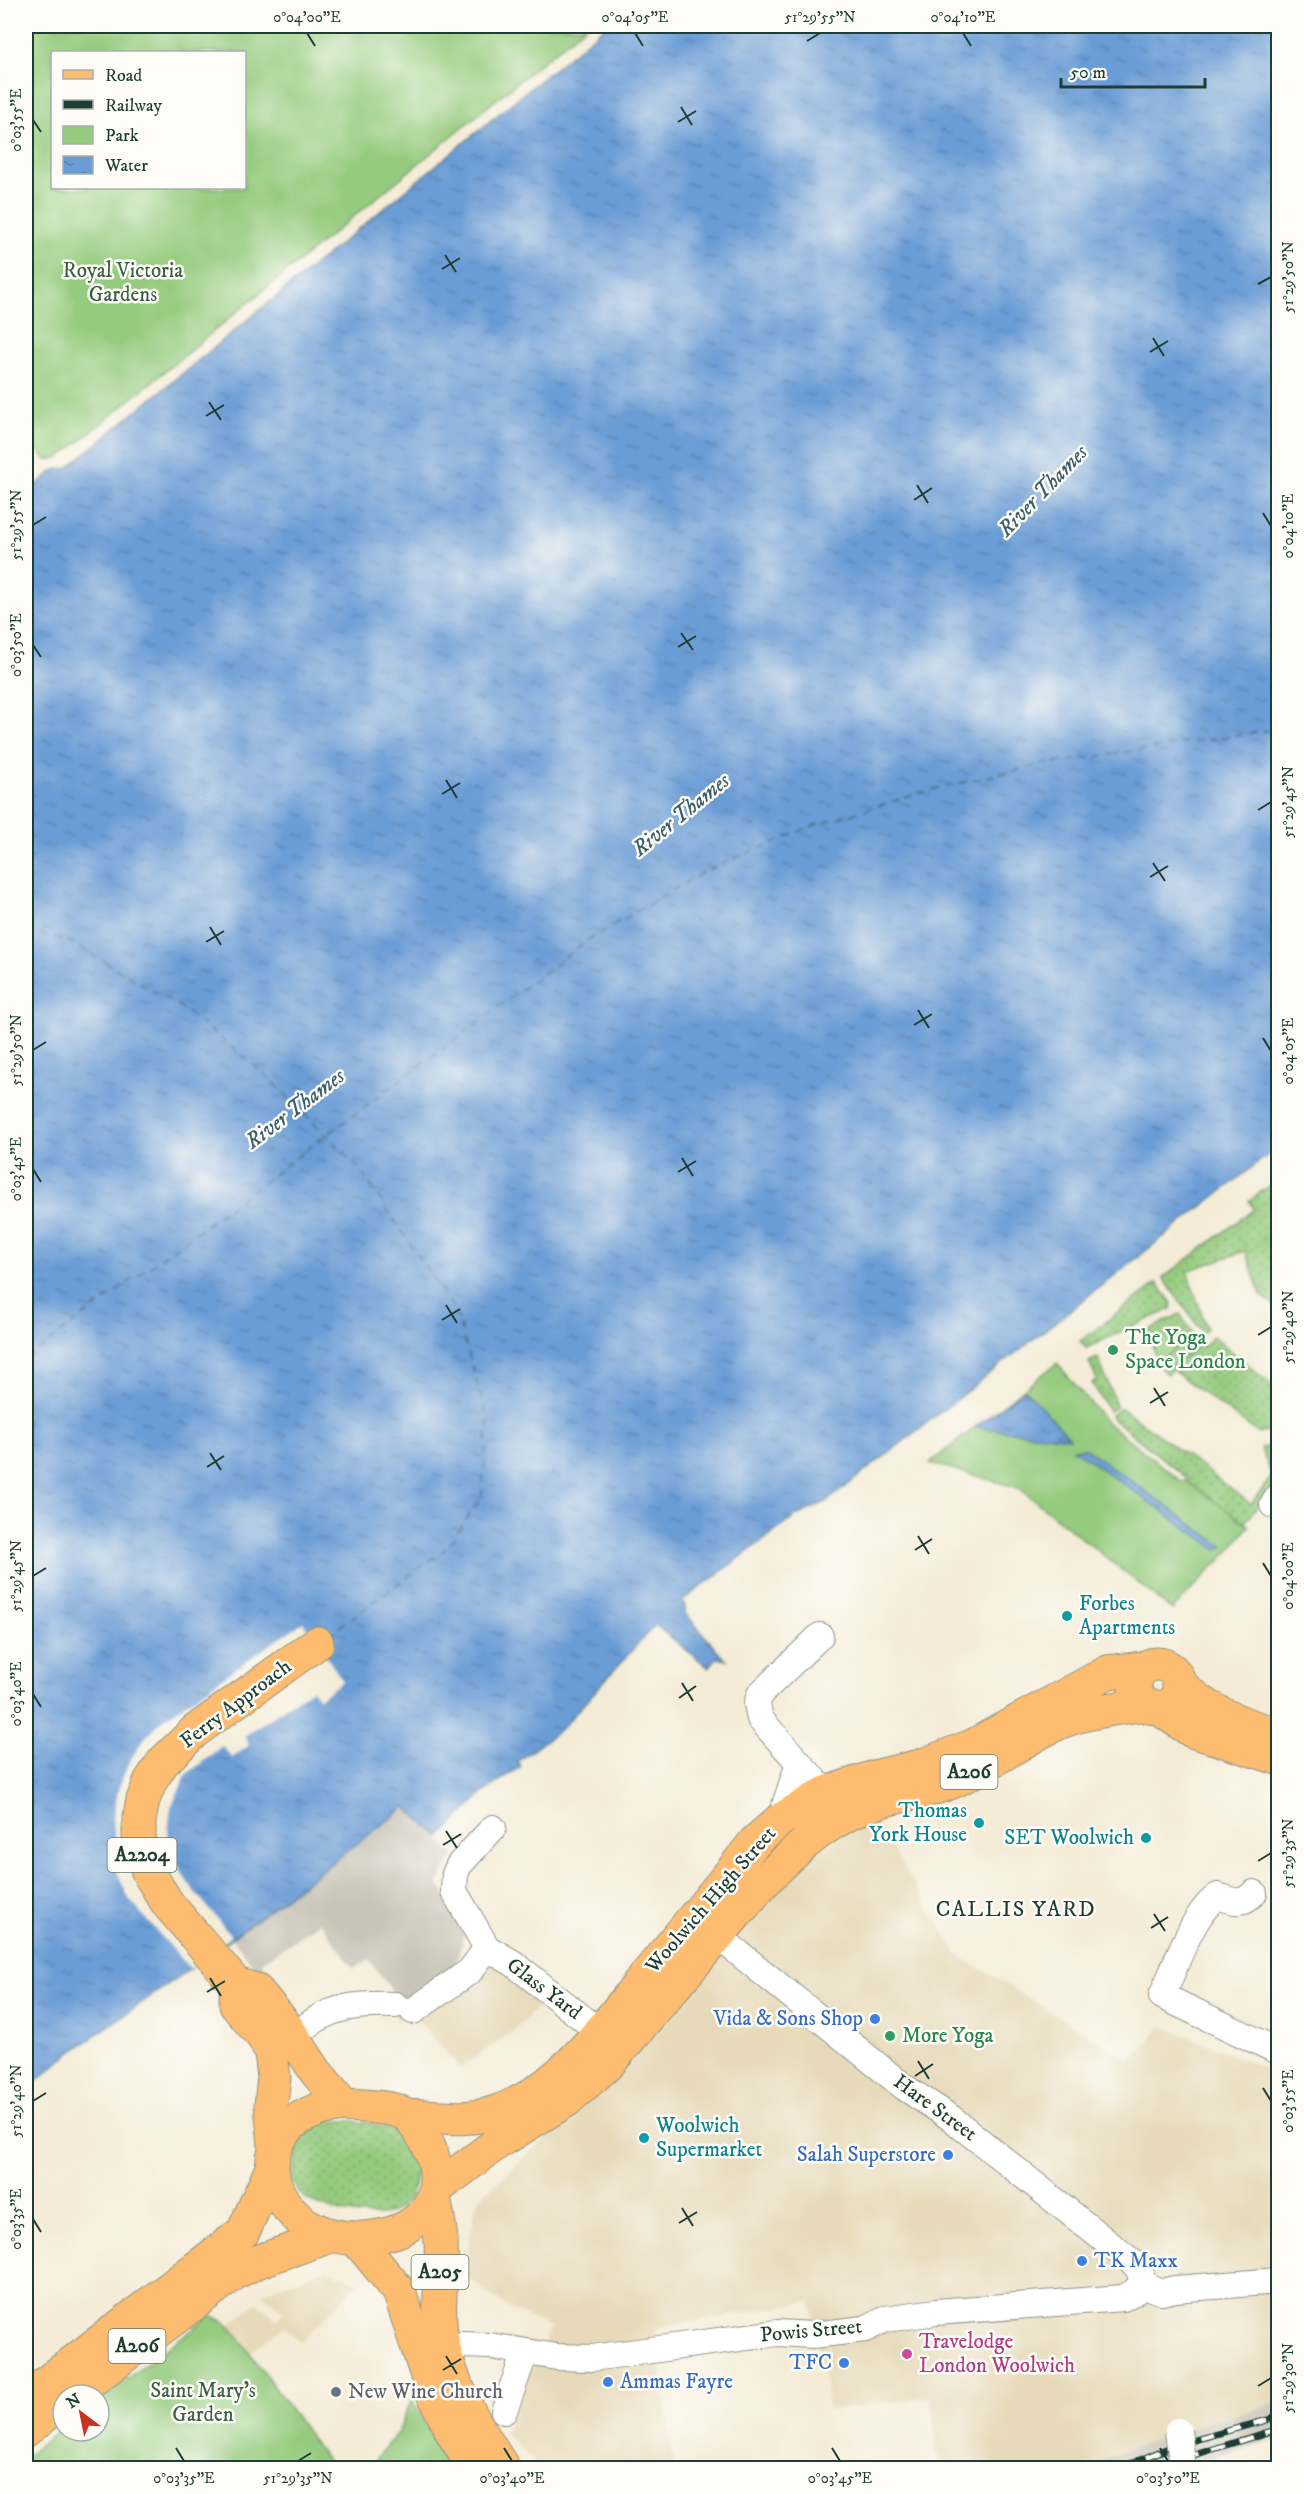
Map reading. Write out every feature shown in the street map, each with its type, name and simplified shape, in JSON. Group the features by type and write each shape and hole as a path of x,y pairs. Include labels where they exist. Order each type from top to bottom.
{"main road":[{"name":"Ferry Approach","path":"317,1643 195,1731 163,1762 151,1780 143,1800 139,1820 139,1838 148,1872 168,1904 236,1984 256,1990 300,2027 316,2072 344,2105"},
{"name":"Woolwich High Street","path":"406,2115 469,2118 498,2112 551,2079 600,2032 755,1842 780,1820 826,1793 878,1776 920,1766 972,1746 1108,1672 1162,1672"},
{"path":"1278,1735 1245,1726 1214,1711 1162,1672 1136,1679 1137,1693 1151,1706 1192,1731 1278,1758"},
{"name":"Woolwich High Street","path":"435,2192 497,2143 567,2100 601,2070 636,2034 787,1858 818,1832 852,1811 885,1800 919,1794 953,1782 1053,1726 1080,1716 1151,1706"},
{"path":"236,1984 236,2005 264,2038 271,2053 274,2078 271,2104 274,2156 284,2204 293,2216 309,2227 343,2237 381,2235 406,2226 422,2215 435,2192 437,2172 429,2148 418,2128 406,2115 393,2110 344,2105 325,2106 297,2119 274,2156"},
{"name":"A206","path":"88,2383 203,2296 237,2257 243,2232 252,2218 274,2156"},
{"name":"A205","path":"435,2192 441,2240 440,2317 444,2349 456,2387 468,2412 503,2469"},
{"name":"A205","path":"343,2237 399,2291 432,2391 452,2432 474,2469"},
{"name":"A206","path":"26,2398 237,2257 343,2237"},
{"path":"26,2430 51,2411"}],"street":[{"path":"820,1636 760,1694 757,1704 760,1719 826,1793"},
{"path":"780,1820 799,1763"},
{"name":"Glass Yard","path":"493,1828 459,1865 455,1874 454,1891 487,1948 513,1963 600,2032"},
{"path":"1254,1893 1247,1900 1239,1903 1218,1896 1210,1901 1185,1943 1162,1996 1278,2051"},
{"name":"Hare Street","path":"719,1937 904,2087 951,2118 1132,2262 1140,2272 1141,2284"},
{"name":"Glass Yard","path":"300,2027 342,2007 355,2004 404,2008 470,1971 487,1948"},
{"path":"1141,2284 1162,2292 1278,2281"},
{"name":"Powis Street","path":"444,2349 462,2345 482,2345 557,2357 592,2358 777,2333 813,2335 866,2329 885,2319 936,2312 1123,2298 1134,2292 1141,2284"},
{"path":"504,2411 525,2353"},
{"path":"1178,2429 1183,2468"}],"shaded area":[{"path":"406,1807 455,1855 437,1883 467,1925 456,1964 419,1991 411,2018 396,2017 391,1989 369,1960 354,1969 320,1922 262,1962 263,1968 259,1969 258,1965 254,1967 231,1936"},
{"path":"874,1819 958,1955 1131,2061 1162,2026 1278,2073 1278,2403 1178,2431 1084,2468 938,2468 931,2397 829,2410 811,2301 655,2329 674,2468 540,2468 504,2433 551,2327 507,2307 463,2275 477,2200 584,2104 793,1870 837,1836"},
{"path":"495,1965 544,2000 516,2029 460,2068 416,2018 485,1967"},
{"path":"326,2269 358,2283 301,2342 284,2327 250,2352 230,2325 257,2302 277,2320 284,2312 262,2293"},
{"path":"1278,2403 1278,2438 1182,2468 1084,2468 1178,2431"}],"green space":[{"name":"Royal Victoria Gardens","path":"26,26 586,26 59,458 46,460 26,436"},
{"path":"1278,1179 1278,1309 1261,1295 1245,1251 1187,1271 1207,1329 1203,1333 1163,1278 1254,1209 1249,1201"},
{"path":"1157,1283 1172,1303 1171,1309 1086,1348 1080,1341"},
{"path":"1180,1314 1192,1332 1165,1358 1170,1367 1201,1344 1203,1347 1213,1336 1278,1390 1278,1433 1272,1436 1268,1431 1259,1434 1172,1370 1167,1374 1162,1370 1146,1331"},
{"path":"1192,1332 1201,1344 1170,1367 1165,1358"},
{"path":"1098,1358 1117,1407 1109,1411 1092,1383 1097,1380 1089,1362"},
{"path":"1057,1363 1105,1421 1181,1481 1185,1480 1249,1526 1229,1551 1172,1610 1019,1488 930,1463"},
{"path":"1122,1408 1251,1504 1272,1476 1261,1449 1269,1446 1278,1470 1278,1480 1238,1531 1189,1496 1188,1479 1113,1419 1111,1415"},
{"path":"353,2121 390,2129 401,2136 409,2146 414,2157 415,2183 404,2204 394,2211 381,2215 359,2215 333,2210 309,2200 294,2185 292,2175 296,2152 307,2133 321,2123"},
{"name":"Saint Mary's Garden","path":"211,2315 230,2325 332,2468 26,2468 26,2456 51,2436 51,2443 111,2443 111,2391"},
{"path":"412,2399 448,2468 369,2468 397,2434"}],"water":[{"name":"River Thames","path":"606,26 1278,26 1278,1147 826,1502 796,1516 682,1601 685,1613 726,1660 717,1658 708,1667 655,1625 562,1728 518,1761 521,1766 483,1793 440,1838 406,1807 190,1969 69,2054 26,2090 26,708 32,702 26,694 26,494 54,470 67,468"},
{"path":"1025,1389 1070,1438 975,1427"},
{"path":"1073,1449 1086,1449 1224,1547 1218,1550"}],"pier":[{"path":"303,1622 343,1681 319,1698 312,1689 244,1736 249,1745 232,1758 222,1746 186,1775 171,1807 168,1831 172,1855 188,1883 231,1936 190,1969 129,1899 117,1871 113,1815 119,1787 129,1762 144,1739 162,1720"}],"ferry route":[{"path":"26,1359 588,940 705,871 815,825 934,789 1040,765 1278,729"},
{"path":"26,931 67,940 182,1008 266,1075 359,1168 456,1312 488,1420 482,1496 447,1548 329,1634"}],"railway":[{"path":"1121,2468 1173,2446 1278,2417"},
{"path":"1159,2468 1278,2429"}],"place":[{"name":"The Yoga Space London","path":"1113,1350"},
{"name":"Forbes Apartments","path":"1067,1616"},
{"name":"Thomas York House","path":"979,1823"},
{"name":"SET Woolwich","path":"1146,1838"},
{"name":"Vida & Sons Shop","path":"875,2019"},
{"name":"More Yoga","path":"890,2036"},
{"name":"Woolwich Supermarket","path":"644,2138"},
{"name":"Salah Superstore","path":"948,2155"},
{"name":"TK Maxx","path":"1082,2261"},
{"name":"Travelodge London Woolwich","path":"907,2354"},
{"name":"TFC","path":"844,2363"},
{"name":"Ammas Fayre","path":"608,2382"},
{"name":"New Wine Church","path":"336,2392"}],"district":[{"name":"CALLIS YARD","path":"1016,1909"}]}
